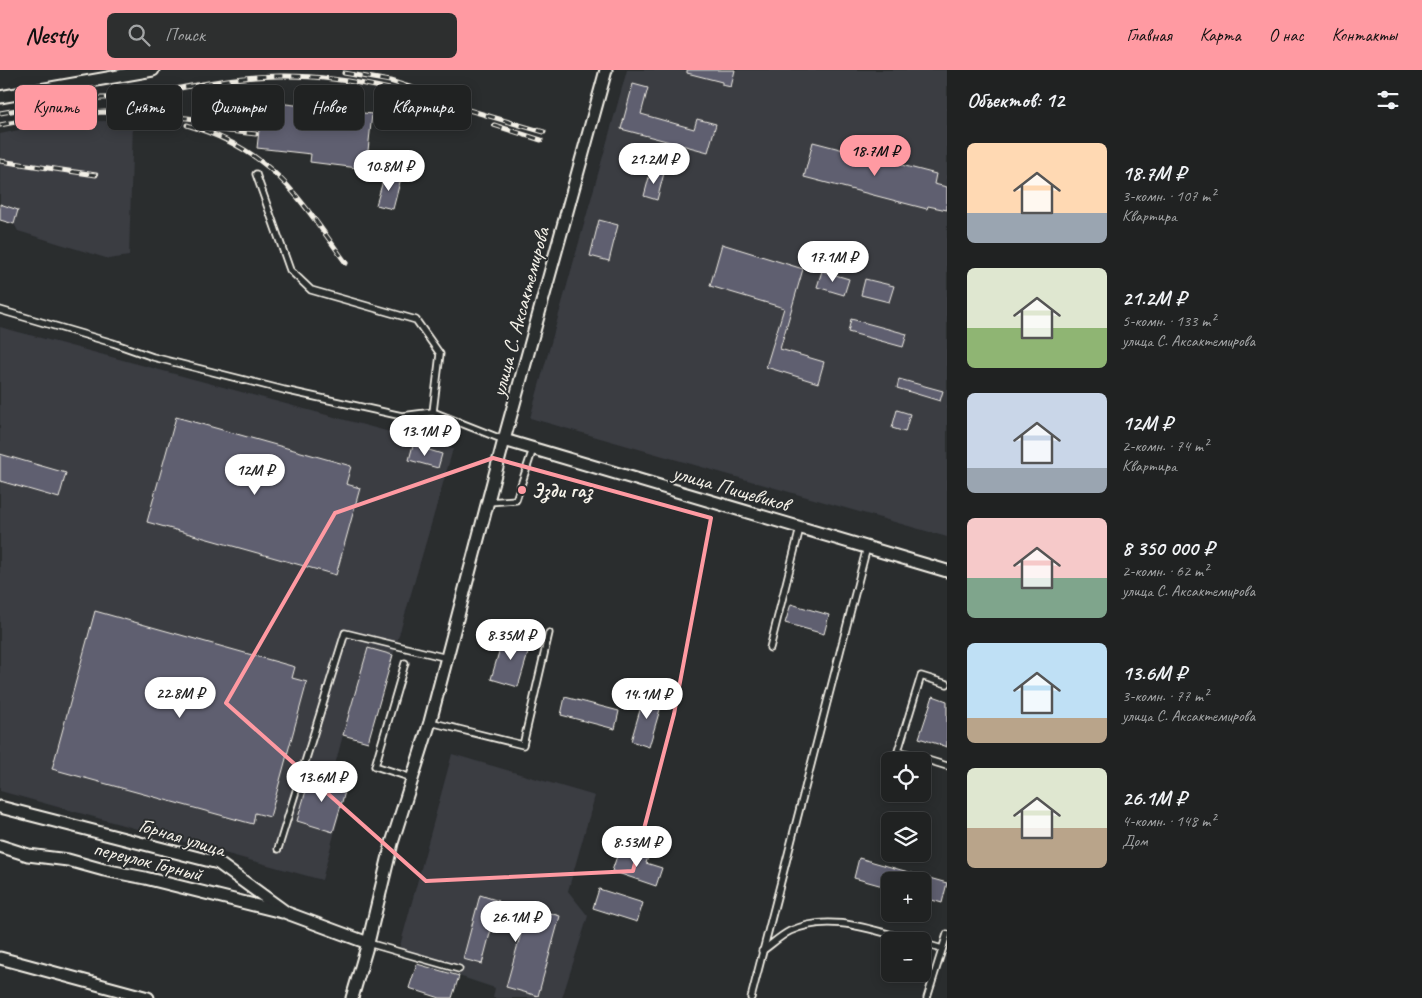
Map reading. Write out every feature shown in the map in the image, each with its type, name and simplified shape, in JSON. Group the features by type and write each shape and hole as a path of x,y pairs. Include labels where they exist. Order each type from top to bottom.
{"street":[{"path":"0,97 153,70"},
{"name":"улица С. Аксактемирова","path":"352,998 368,943 392,842 430,722 504,440 606,70"},
{"name":"улица Пищевиков","path":"504,440 947,571"},
{"name":"Горная улица","path":"0,807 218,863 287,913 368,943"},
{"name":"переулок Горный","path":"0,846 28,855 68,860 287,913"},
{"path":"0,958 148,998"}],"lane":[{"path":"256,174 290,270 311,290 416,320 440,354 433,412"},
{"path":"0,310 113,343 153,357 284,390 402,416 433,412 504,440"},
{"path":"488,502 516,500 533,449"},
{"path":"770,648 800,528"},
{"path":"751,998 867,547"},
{"path":"278,849 344,633 447,658"},
{"path":"430,722 522,745 549,633"},
{"path":"406,663 375,766 412,778"},
{"path":"947,684 921,676 898,751 947,766"},
{"path":"762,951 788,932 805,925 824,922 845,923 881,932"},
{"path":"927,998 947,934"},
{"path":"368,943 459,969"},
{"path":"931,946 942,949"}],"highlighted area":[{"path":"493,458 711,518 674,714 633,871 426,881 226,703 335,513"}],"shaded area":[{"path":"627,70 947,70 947,537 530,418"},
{"path":"97,121 107,121 107,130 133,130 129,256 109,259 18,231 14,224 0,220 0,134 18,130 97,130"},
{"path":"0,327 453,449 368,742 343,735 331,780 347,785 322,880 0,791"},
{"path":"452,754 595,796 568,891 588,916 562,998 493,998 495,988 405,958 400,946"}],"building":[{"path":"687,70 735,70 731,87 722,85 722,82 687,73"},
{"path":"633,84 648,88 641,114 694,129 697,119 716,124 708,152 621,129"},
{"path":"284,104 294,105 294,130 364,130 364,113 372,114 366,169 310,162 311,154 257,148 259,130 284,130"},
{"path":"813,142 936,174 934,184 947,187 947,210 928,206 927,209 804,177"},
{"path":"651,170 664,173 657,200 644,196"},
{"path":"385,174 401,178 393,209 376,205"},
{"path":"0,204 18,210 14,224 0,220"},
{"path":"599,220 618,225 609,261 590,256"},
{"path":"722,244 803,269 780,349 824,362 818,383 766,367 784,308 710,286"},
{"path":"822,271 849,279 844,295 817,287"},
{"path":"865,279 894,286 889,302 861,295"},
{"path":"851,319 907,334 903,347 848,332"},
{"path":"899,379 943,391 940,401 897,388"},
{"path":"897,410 910,414 905,432 892,428"},
{"path":"176,417 351,466 346,484 360,488 336,575 147,522"},
{"path":"413,445 442,454 438,468 409,460"},
{"path":"0,454 66,473 59,498 0,481"},
{"path":"791,604 829,615 824,634 785,623"},
{"path":"95,611 295,667 292,678 307,682 270,817 255,813 253,824 52,769"},
{"path":"504,635 531,643 518,687 491,679"},
{"path":"368,648 393,655 368,742 343,735"},
{"path":"645,693 663,699 649,747 631,741"},
{"path":"933,696 947,701 947,747 919,738"},
{"path":"565,697 619,711 615,729 561,715"},
{"path":"311,774 347,785 333,832 297,821"},
{"path":"634,852 648,857 646,863 662,868 656,886 612,871 618,853 632,858"},
{"path":"859,858 908,872 881,872 881,886 854,878"},
{"path":"931,878 947,883 942,903 931,900"},
{"path":"599,889 643,903 637,922 593,908"},
{"path":"480,895 499,901 497,909 526,917 529,907 560,916 538,996 506,987 523,926 494,918 482,964 463,959"},
{"path":"417,964 459,976 452,998 440,998 409,988"}],"railway":[{"path":"344,73 403,85"},
{"path":"97,98 142,95 249,77 318,77 416,95 544,132"},
{"path":"0,113 15,110"},
{"path":"0,125 51,115 105,112 192,119"},
{"path":"187,125 233,144 251,154 272,170 306,208 346,263"},
{"path":"494,125 541,140"},
{"path":"220,130 256,134"},
{"path":"0,161 96,175"}],"place":[{"name":"Эзди газ","path":"522,490"}]}
